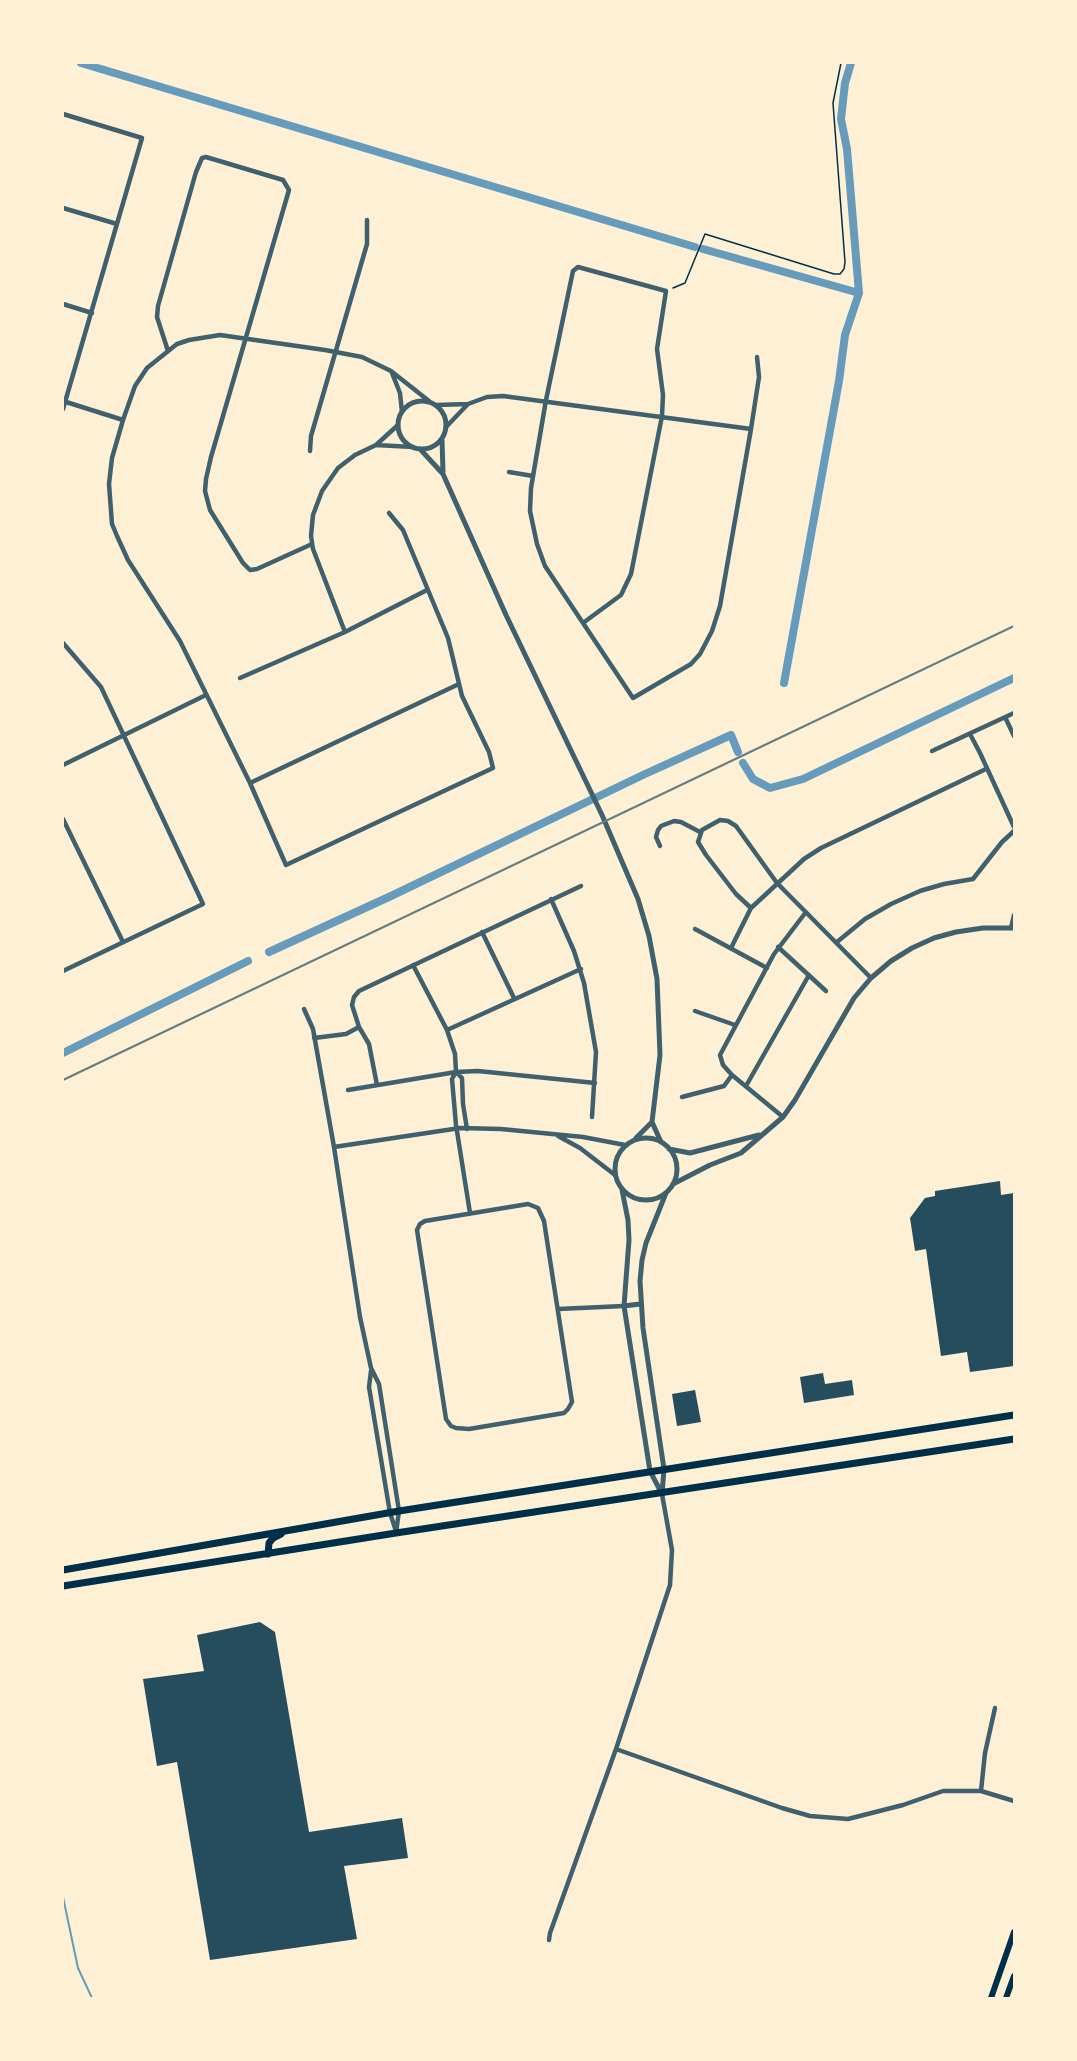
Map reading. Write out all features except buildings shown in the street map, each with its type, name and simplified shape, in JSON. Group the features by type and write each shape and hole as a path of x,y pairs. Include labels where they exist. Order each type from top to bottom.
{"main road":[{"path":"63,1570 399,1511 1014,1415"},
{"path":"63,1586 1014,1439"},
{"path":"268,1554 268,1543 273,1538 289,1531"},
{"path":"992,1998 1014,1932"},
{"path":"1006,1998 1014,1976"}],"street":[{"path":"63,114 142,138 63,409"},
{"path":"168,351 157,317 158,306 199,164 206,156 278,178 287,183 289,190 208,468 206,491 210,510 243,563 250,570 312,544"},
{"path":"63,208 117,224"},
{"path":"310,451 311,436 367,244 367,220"},
{"path":"583,623 621,595 631,574 662,416 663,395 657,349 666,291 578,267 573,271 546,400 533,476 530,511 537,544 545,566 583,623 633,698 691,664 700,654 712,631 720,606 751,429 759,377 757,357"},
{"path":"63,304 92,313"},
{"path":"389,513 403,530 448,638 459,684 489,752 493,768 286,865 206,695 170,625 122,548 112,524 109,500 110,468 123,420 141,375 168,351 189,340 213,336 247,338 362,357 391,371 437,405 468,404 487,397 503,396 751,429"},
{"path":"345,632 316,562 312,544 312,527 316,505 338,468 356,455 376,445 398,425 402,412 399,393 391,371"},
{"path":"402,412 413,402 429,401"},
{"path":"64,402 123,420"},
{"path":"446,427 468,404"},
{"path":"437,405 446,419 441,452 443,474"},
{"path":"398,425 402,438 413,447"},
{"path":"376,445 420,449 433,446 442,438"},
{"path":"420,449 443,474 506,615 628,872 644,918 657,979 660,1055 652,1122 661,1142 669,1149 677,1166 673,1184"},
{"path":"509,472 533,476"},
{"path":"240,678 345,632 428,590"},
{"path":"63,643 100,687 203,904 63,971"},
{"path":"249,783 459,684"},
{"path":"63,765 206,695"},
{"path":"932,751 1014,713"},
{"path":"1005,717 1014,736"},
{"path":"970,734 1014,827"},
{"path":"731,948 751,908 804,859 821,848 986,769"},
{"path":"63,819 123,942"},
{"path":"751,908 736,894 698,842 700,832 720,820 732,823 777,883 871,978"},
{"path":"660,846 656,837 658,830 661,826 674,821 681,822 700,832"},
{"path":"837,942 866,919 891,904 920,891 973,879 1002,842 1014,831"},
{"path":"376,1085 369,1044 359,1027 352,1005 359,991 580,886"},
{"path":"551,899 581,969 596,1052 592,1117"},
{"path":"783,1117 732,1075 723,1065 720,1055 778,947 806,912"},
{"path":"662,1494 664,1469 640,1304 642,1260 652,1225 666,1193 673,1184 710,1165 741,1153 783,1117 854,998 871,978 912,948 934,938 974,929 1013,928 1014,915"},
{"path":"695,929 767,968"},
{"path":"482,932 514,998"},
{"path":"778,947 826,992"},
{"path":"413,964 447,1030 455,1054 456,1072 452,1079 470,1213"},
{"path":"447,1030 581,969"},
{"path":"746,1086 808,975"},
{"path":"304,1009 314,1038 334,1147 360,1317 371,1368 378,1384 399,1511 396,1533"},
{"path":"695,1011 735,1025"},
{"path":"314,1038 346,1034 359,1027"},
{"path":"348,1090 456,1072 478,1071 595,1083"},
{"path":"456,1072 462,1078 463,1104 468,1128"},
{"path":"682,1097 724,1086 732,1075"},
{"path":"615,1175 616,1159 625,1145 634,1140 652,1122"},
{"path":"334,1147 457,1128 556,1134 625,1145"},
{"path":"549,1940 670,1585 673,1559 662,1494 650,1471 624,1306 628,1220 622,1190 615,1175 580,1148 556,1134"},
{"path":"669,1149 690,1153 760,1135"},
{"path":"634,1140 645,1138 661,1142"},
{"path":"622,1190 630,1197 646,1200 666,1193"},
{"path":"528,1204 540,1210 544,1221 572,1392 572,1402 568,1410 469,1429 451,1426 446,1419 417,1230 425,1221 470,1213 528,1204"},
{"path":"558,1309 640,1304"},
{"path":"371,1368 369,1387 390,1513 396,1533"},
{"path":"981,1791 985,1753 995,1708"},
{"path":"616,1749 810,1816 848,1819 895,1808 943,1791 981,1791 1014,1801"}],"path":[{"path":"666,291 685,283 705,234 834,274 840,274 844,270 833,103 842,63"}],"waterway":[{"path":"81,63 695,247"},
{"path":"784,683 839,381 845,335 859,293 847,149 841,119 845,83 851,63"},
{"path":"703,249 859,293"},
{"path":"743,763 753,779 770,788 803,779 1014,678"},
{"path":"269,952 731,735 738,752"},
{"path":"63,1053 248,961"},
{"path":"63,1897 78,1968 92,1998"}],"railway":[{"path":"63,1080 1014,626"}]}
